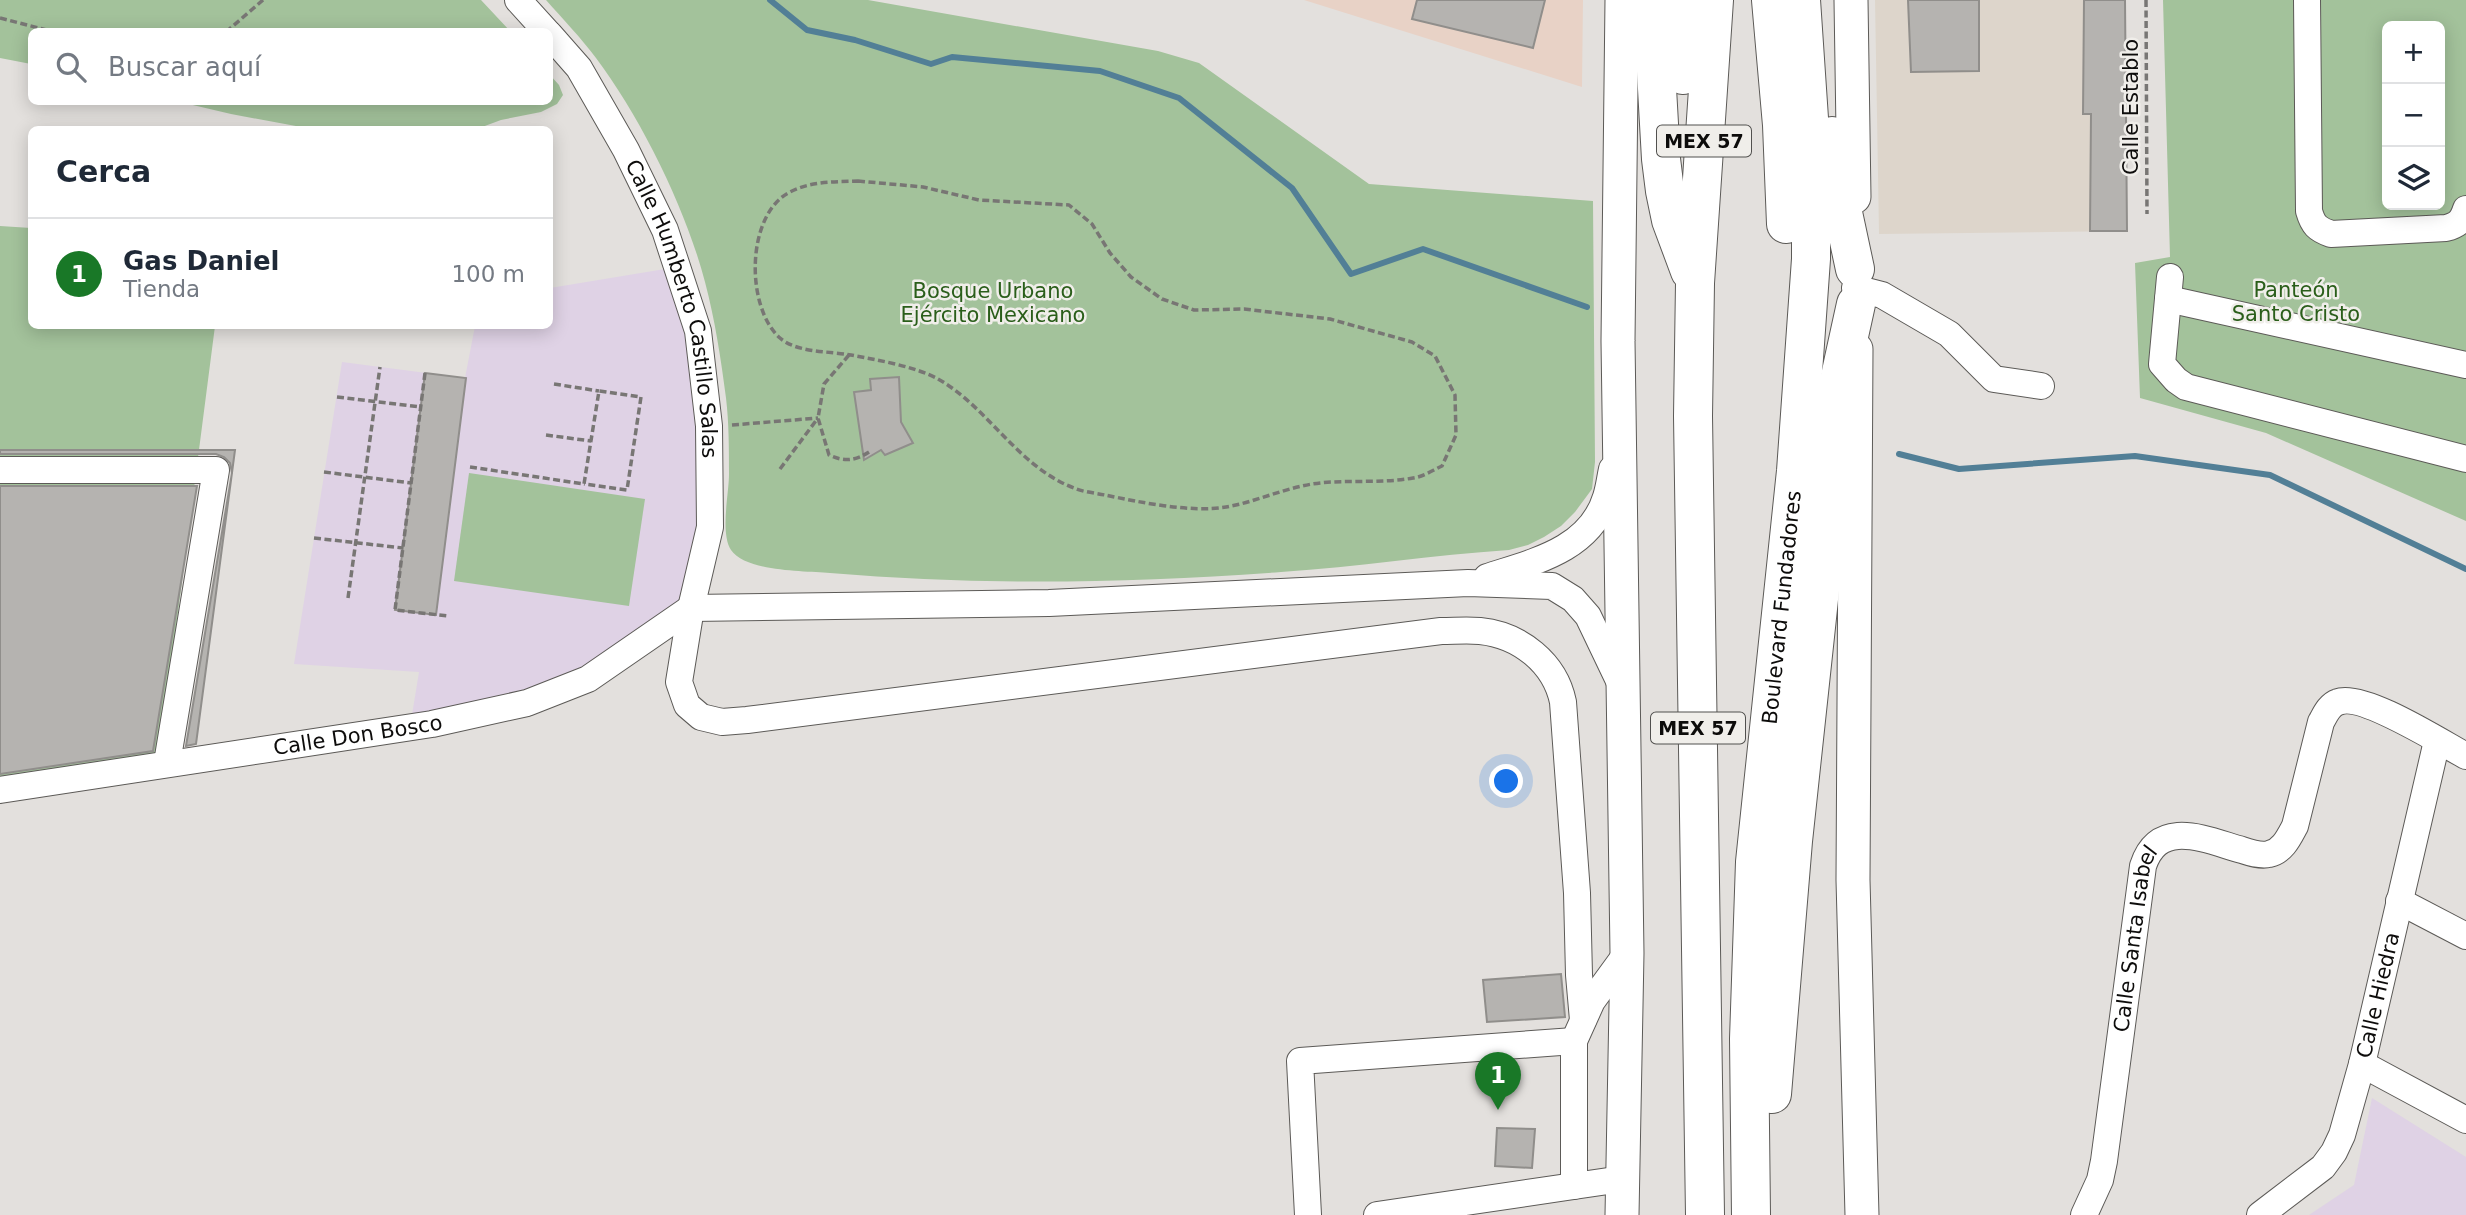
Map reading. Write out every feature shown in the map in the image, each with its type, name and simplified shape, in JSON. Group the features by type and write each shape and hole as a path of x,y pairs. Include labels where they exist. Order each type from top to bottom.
{"highway":[{"path":"1652,0 1665,191 1671,220 1695,283"},
{"path":"1670,0 1671,157 1695,283"},
{"path":"1682,208 1686,0"},
{"name":"MEX 57","path":"1705,1215 1693,416 1695,283 1714,0"},
{"path":"1771,0 1782,139 1828,474"},
{"name":"Boulevard Fundadores","path":"1751,1215 1749,1039 1755,862 1828,474 1811,259 1811,148 1801,0"},
{"path":"1763,1215 1784,930 1828,474 1847,385 1855,287 1834,153 1822,0"},
{"path":"1682,1215 1702,1039"}],"main road":[{"path":"1622,0 1618,341 1627,953 1622,1215"},
{"path":"1851,0 1855,287"},
{"path":"1828,474 1853,880 1862,1215"}],"street":[{"name":"Calle Humberto Castillo Salas","path":"518,0 543,28"},
{"path":"2306,0 2309,211 2312,224 2331,234 2446,228 2457,225 2466,209"},
{"name":"Calle Humberto Castillo Salas","path":"553,39 579,68 626,149 665,230 698,331 709,426 710,527 691,608 679,682 687,705 701,717 722,722 1441,631 1482,632 1507,638 1545,663 1557,681 1563,702 1577,893 1579,975 1574,1186"},
{"path":"1855,287 1882,295 1950,334 1994,379 2041,386"},
{"path":"2466,365 2169,288 2162,364 2186,387 2466,459"},
{"path":"1468,583 1549,556 1570,546 1595,519 1606,499 1619,437"},
{"path":"0,470 216,470 167,763"},
{"path":"691,608 1049,603 1468,583 1552,586 1573,599 1588,616 1622,685"},
{"name":"Calle Don Bosco","path":"0,790 432,724 527,703 589,679 691,608"},
{"name":"Calle Santa Isabel","path":"2084,1215 2100,1180 2104,1161 2143,866 2148,851 2159,840 2173,836 2192,836 2256,854 2269,855 2279,850 2295,826 2321,722 2327,710 2337,702 2349,700 2381,710 2437,741"},
{"path":"2437,741 2466,756"},
{"name":"Calle Hiedra","path":"2260,1215 2323,1167 2342,1135 2362,1065 2437,741"},
{"path":"2399,901 2466,936"},
{"path":"1308,1215 1300,1061 1578,1030 1592,1001 1627,953"},
{"path":"2362,1065 2466,1119"},
{"path":"1377,1215 1622,1179"}],"path":[{"path":"231,28 263,0"},
{"name":"Calle Establo","path":"2146,0 2147,214"},
{"path":"0,18 39,28"},
{"path":"858,181 923,187 979,200 1069,205 1091,224 1110,253 1131,277 1162,299 1194,310 1244,309 1329,319 1412,342 1436,356 1454,395 1456,435 1442,466 1416,478 1315,484 1222,508 1141,503 1073,488 1039,468 978,411 937,379 897,365 849,355 808,350 780,339 762,314 755,274 757,237 771,208 789,192 815,183 858,181"},
{"path":"849,355 824,384 818,418 829,455 844,461 869,452"},
{"path":"348,598 380,367"},
{"path":"425,373 395,610 448,616"},
{"path":"470,467 627,490 641,397 554,384"},
{"path":"584,484 599,391"},
{"path":"337,397 421,407"},
{"path":"709,426 818,418"},
{"path":"780,469 818,418"},
{"path":"546,435 591,441"},
{"path":"324,472 411,483"},
{"path":"314,538 403,548"}],"shaded area":[{"path":"1304,0 1583,0 1582,87"},
{"path":"1875,0 2125,0 2127,231 1879,234"},
{"path":"677,267 709,426 691,608 588,679 410,727 419,672 294,664 342,362 465,378 474,329 553,329 553,288"},
{"path":"2372,1098 2466,1157 2466,1215 2309,1215 2354,1185"}],"green space":[{"path":"0,0 481,0 507,28 28,28 28,63 0,58"},
{"name":"Bosque Urbano Ejército Mexicano","path":"546,0 868,0 1158,51 1199,63 1369,184 1593,201 1595,462 1592,489 1561,526 1528,545 1509,550 1310,570 1168,579 1056,582 886,577 792,571 749,563 731,550 726,534 729,474 726,398 709,296 697,254 674,195 629,108 596,58"},
{"name":"Panteón Santo Cristo","path":"2163,0 2466,0 2466,521 2266,433 2140,398 2135,263 2170,257"},
{"path":"553,78 563,95 557,104 541,112 485,126 296,126 193,105 553,105"},
{"path":"0,226 28,228 28,329 215,329 159,759 0,786"},
{"path":"469,473 645,499 629,606 454,581"}],"building":[{"path":"1417,0 1545,0 1533,48 1412,19"},
{"path":"1908,0 1979,0 1979,71 1911,72"},
{"path":"2084,0 2125,0 2127,231 2090,231 2091,114 2083,114"},
{"path":"425,373 466,378 436,615 395,610"},
{"path":"899,377 901,422 913,443 885,455 881,450 864,460 854,392 871,390 870,379"},
{"path":"0,450 235,450 232,473 230,463 216,454 0,454"},
{"path":"232,474 196,744 186,746"},
{"path":"0,486 197,486 153,751 0,774"},
{"path":"1561,974 1565,1017 1487,1022 1483,980"},
{"path":"1497,1128 1535,1129 1532,1168 1495,1166"}],"waterway":[{"path":"770,0 807,30 855,40 931,64 952,57 1100,71 1179,98 1292,188 1351,274 1423,249 1587,307"},
{"path":"1899,454 1959,469 2135,456 2270,475 2466,569"}],"place":[{"name":"Gas Daniel","path":"1498,1110"}]}
